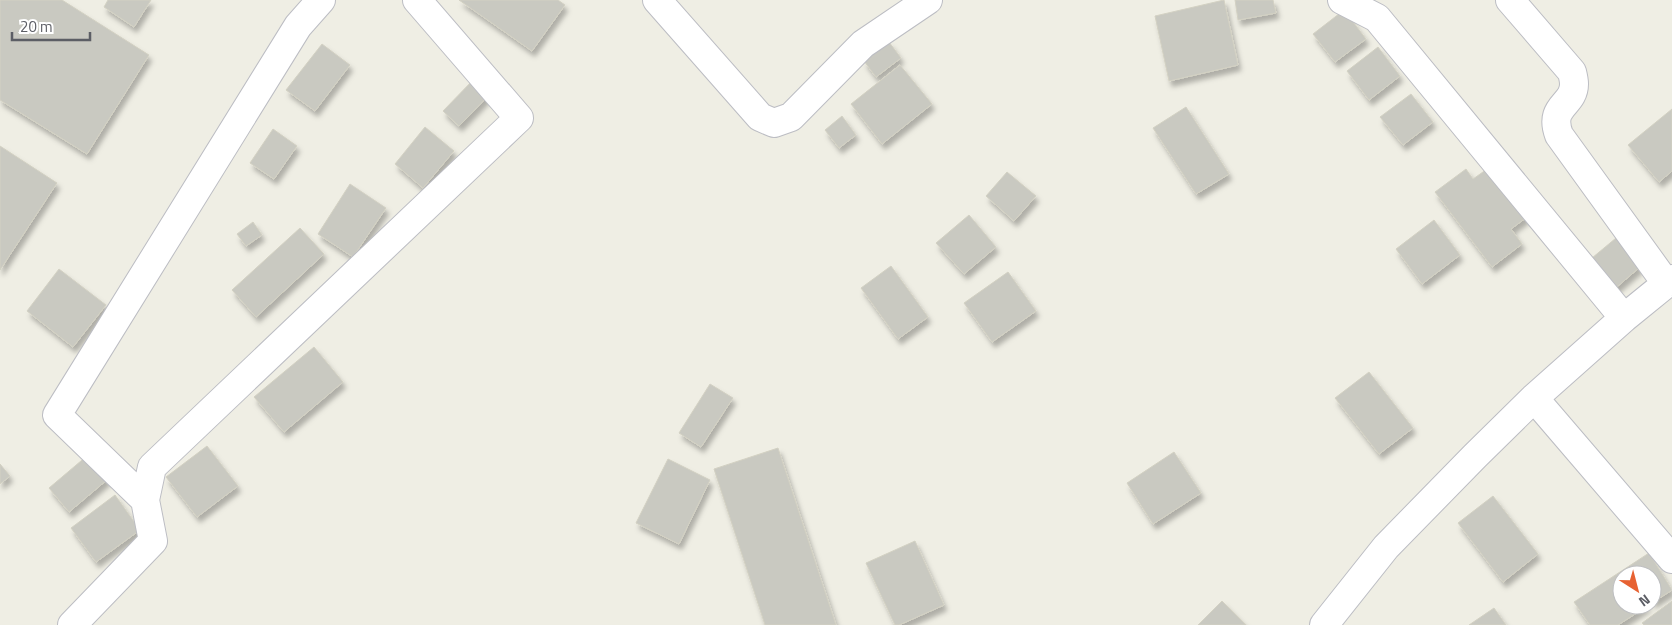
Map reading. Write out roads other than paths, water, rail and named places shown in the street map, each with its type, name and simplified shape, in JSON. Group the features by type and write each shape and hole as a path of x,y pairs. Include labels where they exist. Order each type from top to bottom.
{"street":[{"path":"144,500 57,414 298,26 321,0"},
{"path":"72,625 153,541 144,500 152,467 519,118 417,0"},
{"path":"657,0 760,117 774,123 791,117 863,44 928,0"},
{"path":"1342,0 1377,18 1624,318"},
{"path":"1324,625 1386,547 1475,456 1534,398 1624,318 1669,281 1559,135 1555,124 1558,112 1572,95 1574,85 1572,72 1510,0"},
{"path":"1534,398 1672,559"}]}
